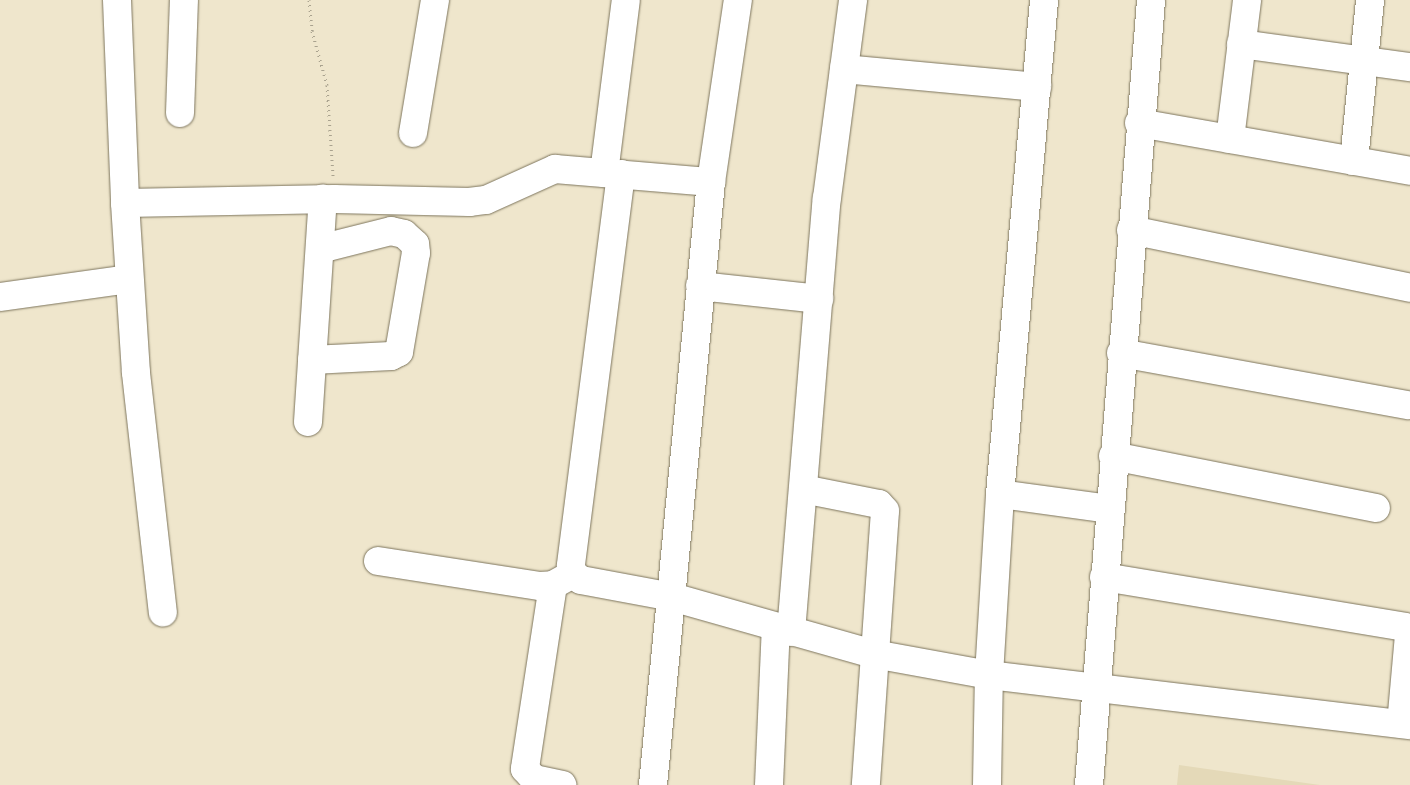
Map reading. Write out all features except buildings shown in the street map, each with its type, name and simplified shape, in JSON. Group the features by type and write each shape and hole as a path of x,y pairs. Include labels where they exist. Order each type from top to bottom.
{"street":[{"path":"117,0 124,203 129,280 136,373 163,612"},
{"path":"180,113 184,0"},
{"path":"413,133 435,0"},
{"path":"562,785 534,779 525,769 563,579 613,174 626,0"},
{"path":"653,785 711,182 738,0"},
{"path":"769,785 784,629 803,490 827,198 853,0"},
{"path":"987,785 989,675 1000,494 1044,0"},
{"path":"1089,785 1139,123 1151,0"},
{"path":"1230,139 1247,0"},
{"path":"1354,161 1370,0"},
{"path":"1241,44 1410,67"},
{"path":"844,69 1037,87"},
{"path":"1139,123 1410,171"},
{"path":"124,203 328,199 469,202 486,200 555,169 711,182"},
{"path":"308,422 320,250 328,199"},
{"path":"1131,230 1410,288"},
{"path":"312,360 391,356 399,352 416,253 415,244 404,234 391,231 320,250"},
{"path":"0,297 129,280"},
{"path":"700,286 819,299"},
{"path":"1121,353 1408,405"},
{"path":"1113,456 1376,508"},
{"path":"803,490 879,504 885,511 866,785"},
{"path":"1000,494 1109,509"},
{"path":"378,561 581,580 672,597 874,654 989,675 1096,686 1405,725 1409,634 1405,628 1104,577"}],"path":[{"path":"309,0 312,31 327,85 328,199"}],"shaded area":[{"path":"1179,765 1320,785 1177,785"}]}
